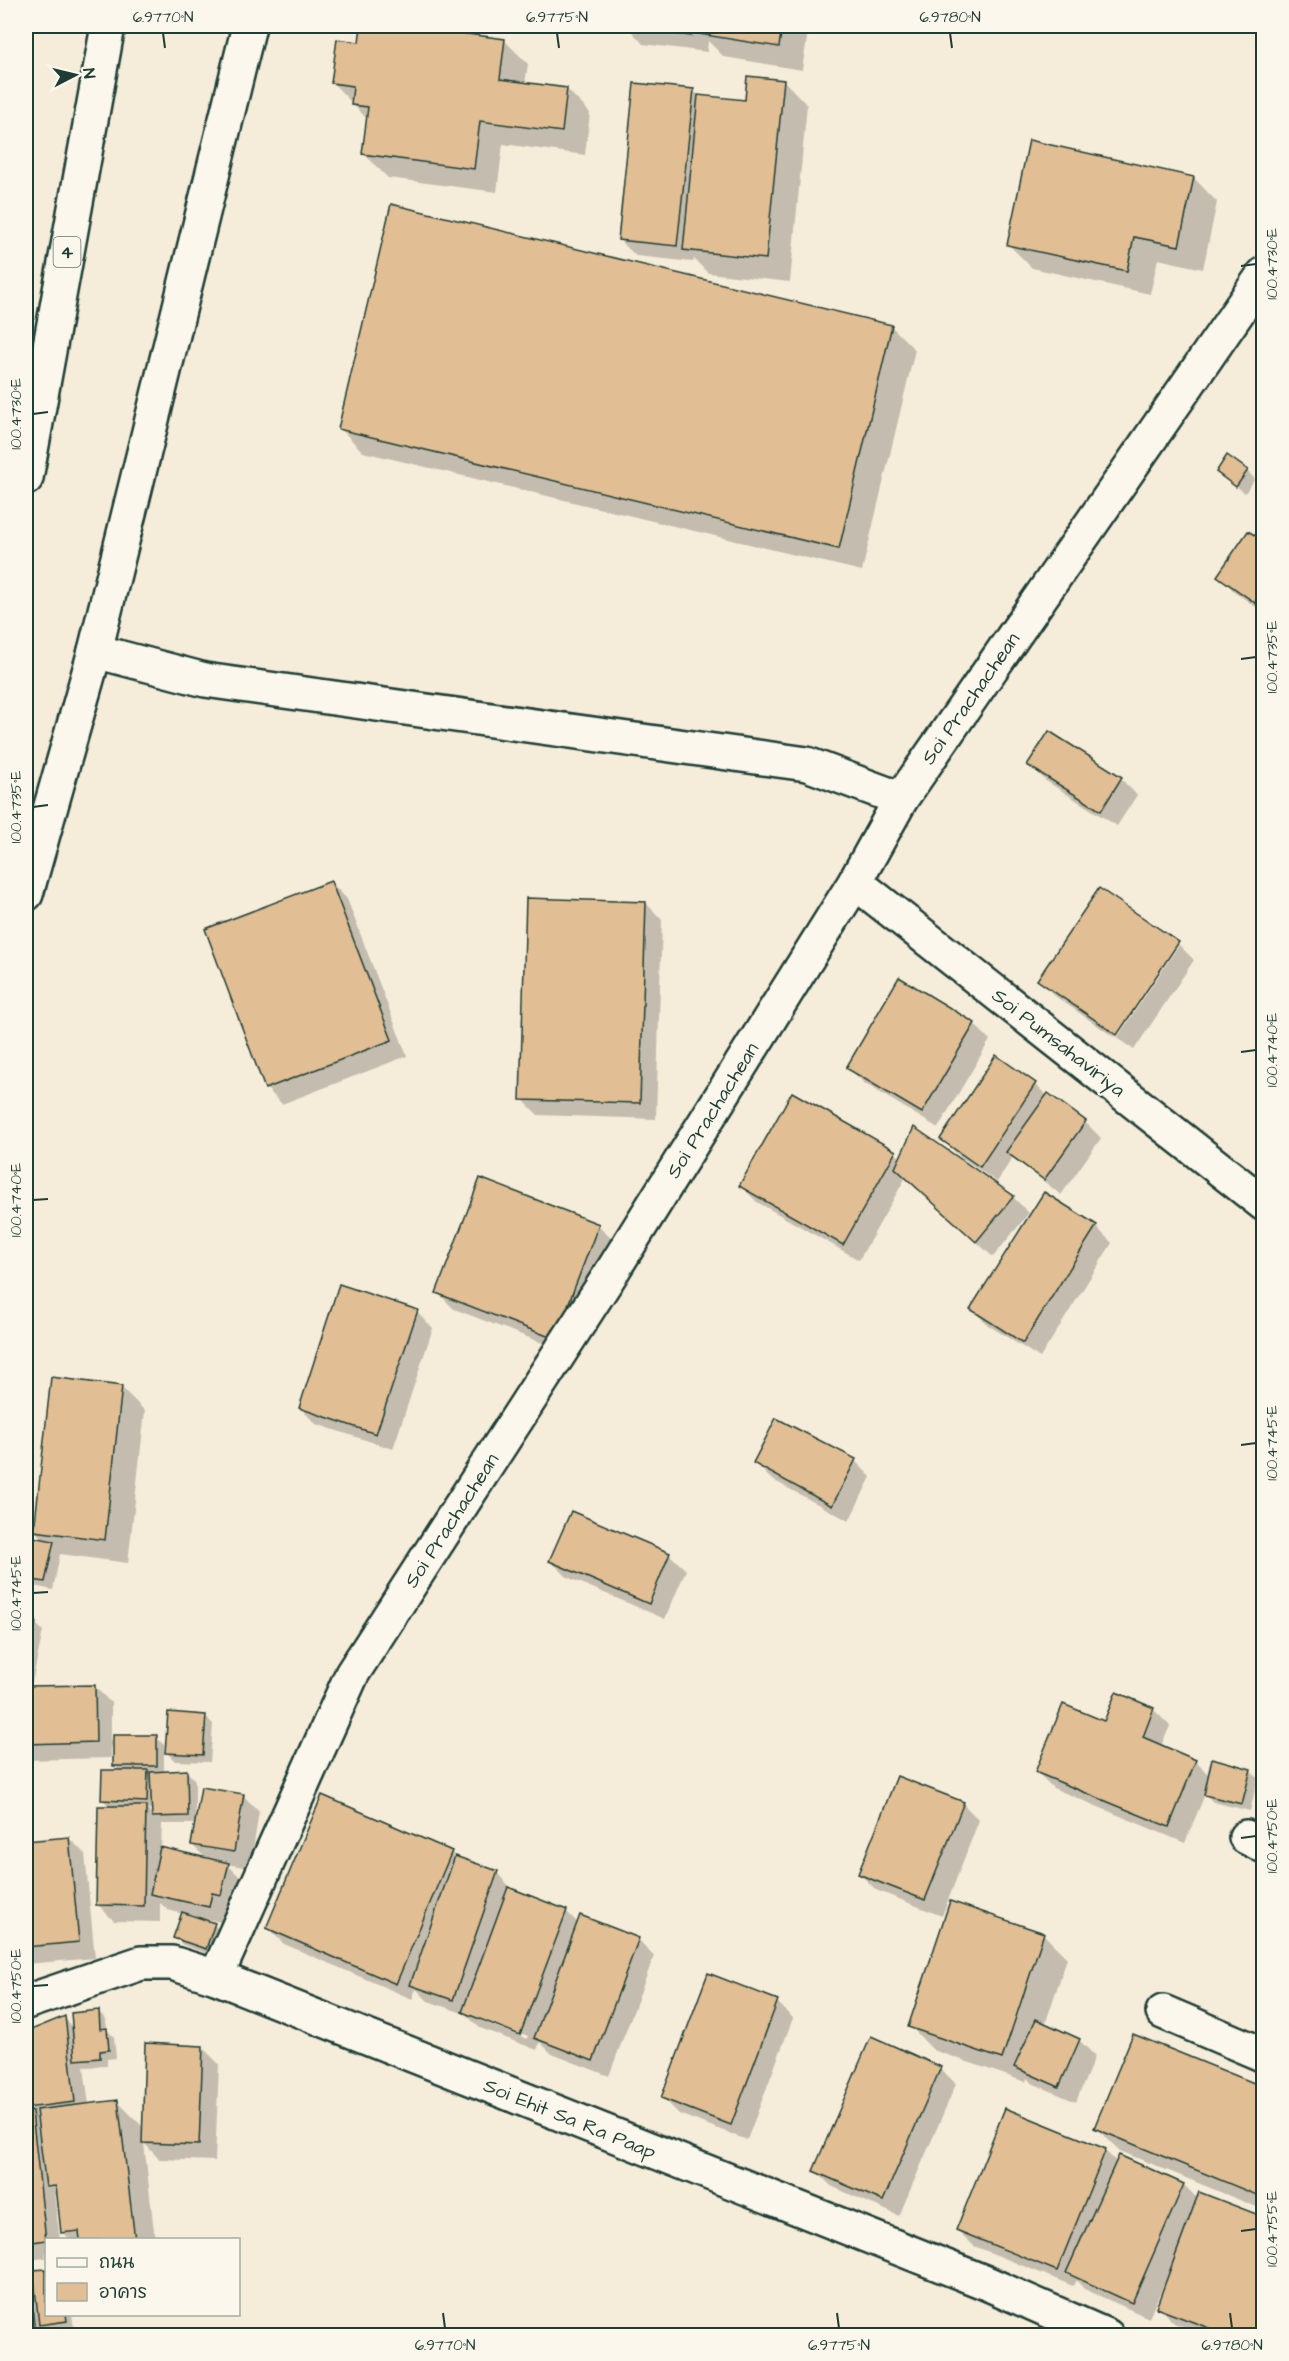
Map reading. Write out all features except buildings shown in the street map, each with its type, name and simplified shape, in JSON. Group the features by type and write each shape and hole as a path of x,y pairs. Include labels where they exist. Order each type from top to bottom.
{"main road":[{"name":"4","path":"26,478 108,26"},
{"path":"26,894 95,651 249,26"},
{"name":"Soi Prachachean","path":"216,1977 352,1674 608,1278 855,882 901,799 1263,274"},
{"path":"95,651 205,680 807,764 901,799"},
{"name":"Soi Pumsahaviriya","path":"855,882 1263,1204"},
{"name":"Soi Ehit Sa Ra Paap","path":"26,2002 141,1963 172,1963 216,1977 984,2282 1107,2336"},
{"path":"1162,2012 1263,2055"}]}
